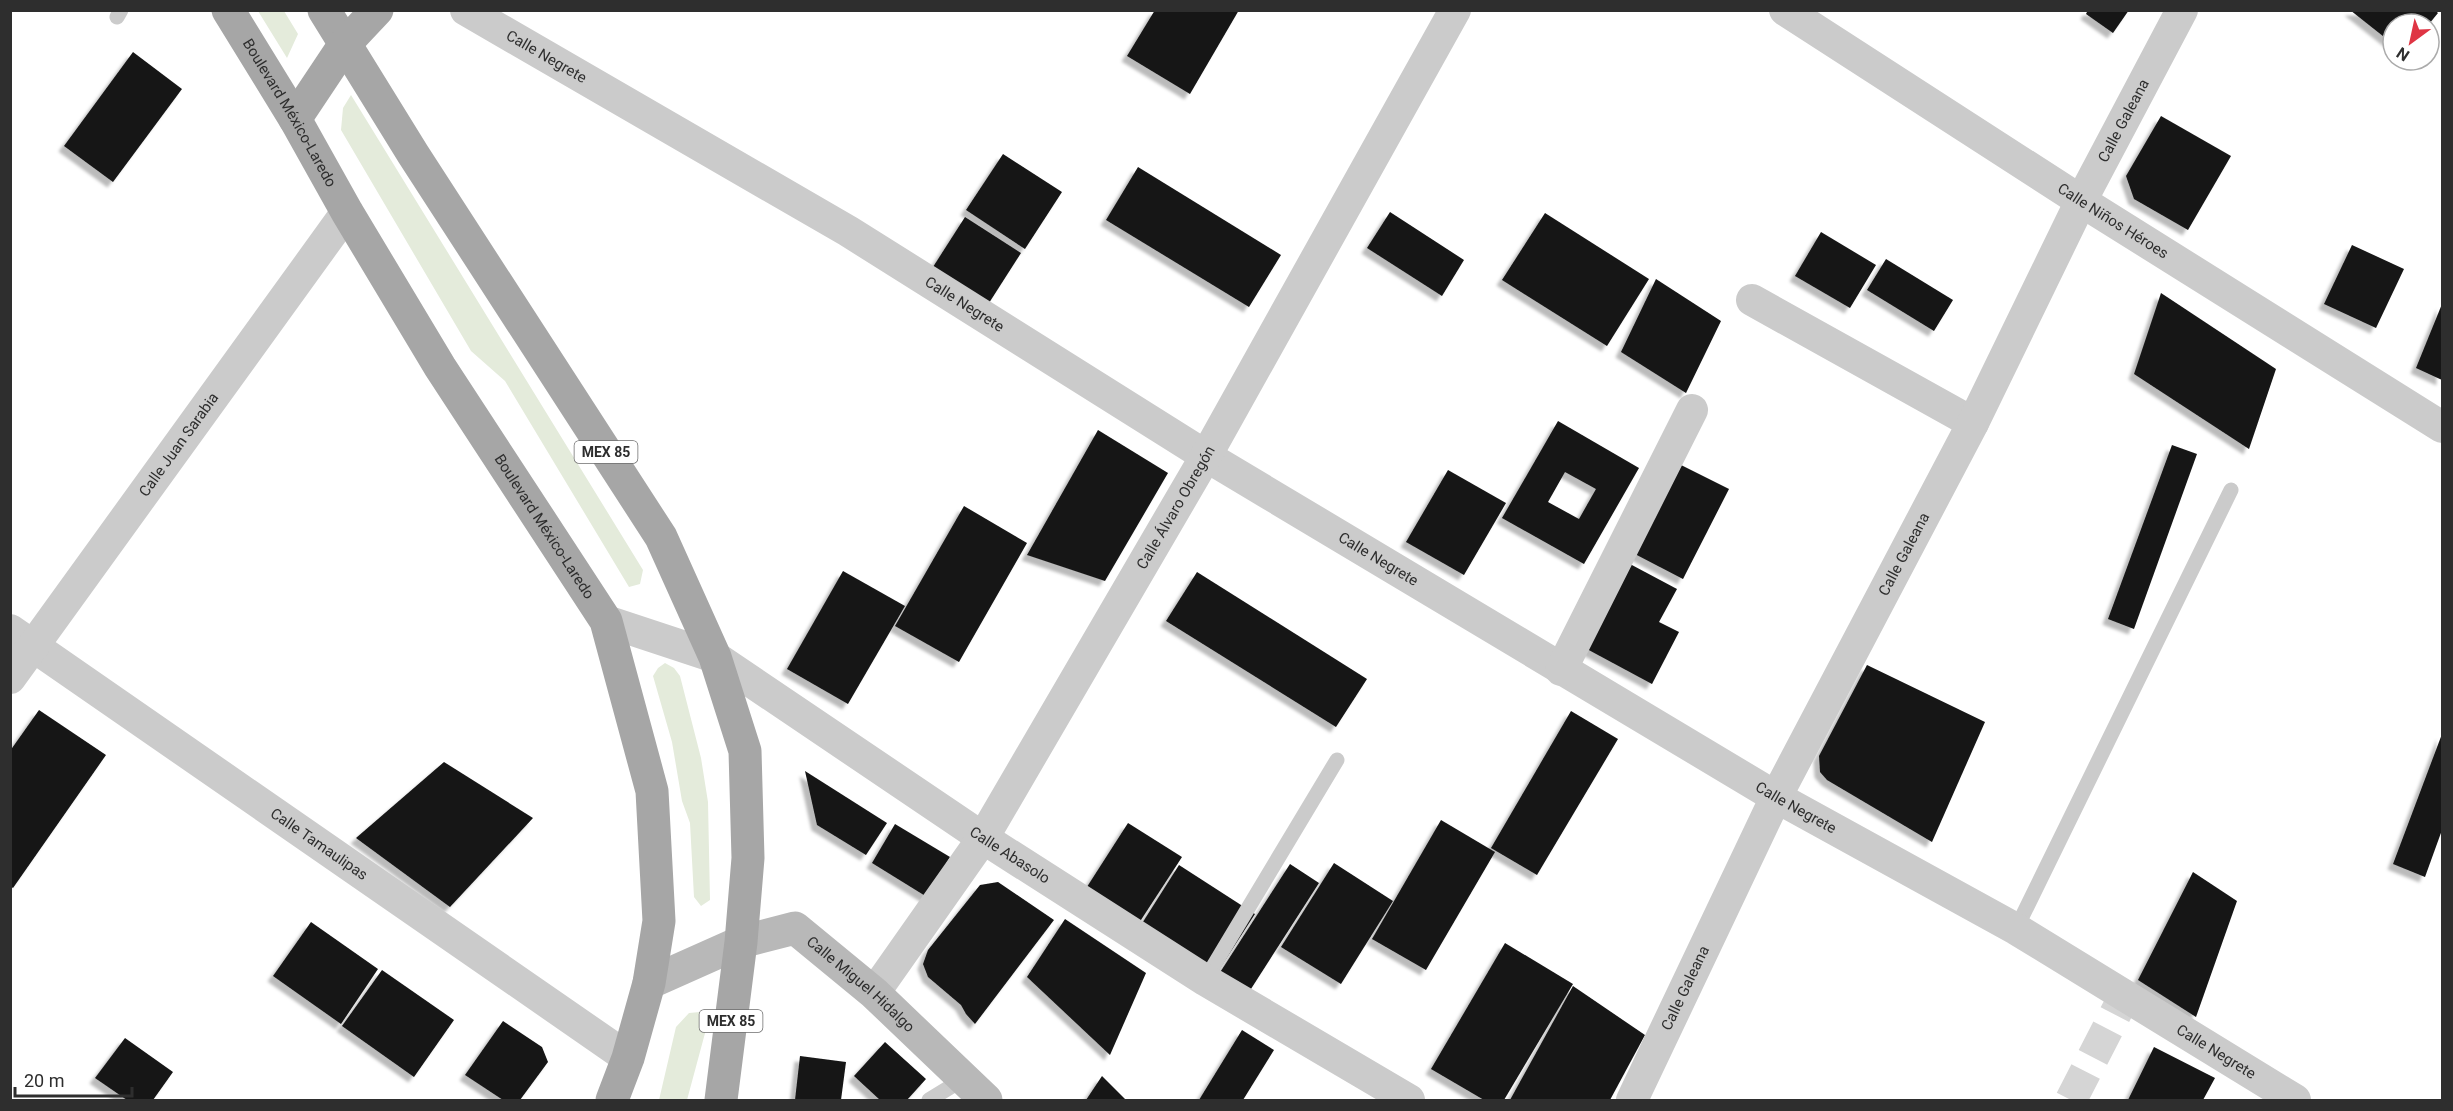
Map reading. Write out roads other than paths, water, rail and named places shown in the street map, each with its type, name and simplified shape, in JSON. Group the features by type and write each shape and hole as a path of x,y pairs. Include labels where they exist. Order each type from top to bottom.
{"main road":[{"name":"Boulevard México-Laredo","path":"228,10 296,119 346,212 440,367 606,621 652,791 659,921 649,983 628,1058 612,1101"},
{"name":"MEX 85","path":"324,10 412,154 662,537 715,657 745,751 748,858 741,942 721,1101"},
{"path":"296,119 345,44 377,10"}],"street":[{"name":"Calle Negrete","path":"466,10 848,231 1206,456 1561,670 1776,797 2016,929 2295,1101"},
{"name":"Calle Álvaro Obregón","path":"874,993 983,838 1206,456 1455,10"},
{"name":"Calle Niños Héroes","path":"1785,10 2081,201 2442,427"},
{"name":"Calle Galeana","path":"1632,1101 1776,797 1973,423 2081,201 2182,10"},
{"name":"Calle Juan Sarabia","path":"10,678 22,639 346,212"},
{"path":"1752,300 1973,423"},
{"path":"1561,670 1692,410"},
{"name":"Calle Abasolo","path":"606,621 715,657 983,838 1205,980 1409,1101"},
{"name":"Calle Tamaulipas","path":"22,639 628,1058"},
{"name":"Calle Miguel Hidalgo","path":"649,983 741,942 795,928 874,993 975,1089"}],"lane":[{"path":"2016,929 2231,490"},
{"path":"1205,980 1337,760"},
{"path":"929,1101 975,1089"}],"tunnel":[{"path":"2071,1100 2125,995"}]}
